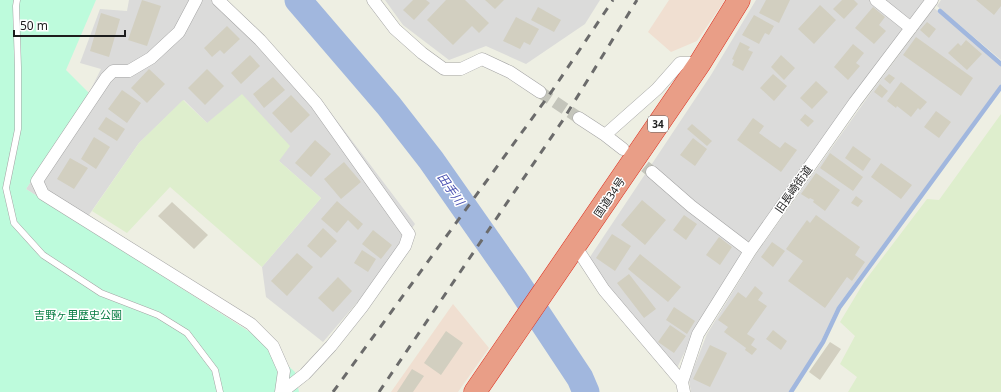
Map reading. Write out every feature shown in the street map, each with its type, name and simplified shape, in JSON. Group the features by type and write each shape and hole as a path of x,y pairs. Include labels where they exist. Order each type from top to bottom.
{"highway":[{"name":"国道34号","path":"481,389 496,361 576,247 700,63 739,0"}],"street":[{"path":"196,0 179,32 151,58 129,71 113,71 106,78 37,182 43,194 251,324 273,346 284,372 282,392"},
{"path":"218,0 260,40 316,103 408,234 405,246 362,307 331,346 305,374 282,392"},
{"path":"373,0 395,29 422,53 444,69 461,69 482,59 510,72 540,92"},
{"path":"876,0 911,28"},
{"name":"旧長崎街道","path":"683,387 698,334 750,251 855,102 932,0"},
{"path":"606,134 658,89 680,63 700,63"},
{"path":"579,118 606,134 623,149"},
{"path":"652,172 691,206 750,251"},
{"path":"576,247 604,290 683,387"}],"lane":[{"path":"17,0 18,129 6,188 14,223 43,255 100,293 158,315 187,333 215,370 220,392"}],"shaded area":[{"path":"129,0 226,0 264,38 322,101 415,224 361,298 323,342 266,297 262,267 321,198 279,161 207,123 184,100 139,143 82,225 26,189 89,93 101,69 80,63 100,9 127,11"},
{"path":"385,0 600,0 585,24 526,64 486,46 449,60 403,25"},
{"path":"669,0 725,0 697,41 671,52 648,32"},
{"path":"756,0 926,0 700,320 677,368 606,284 590,257 711,75"},
{"path":"941,0 1001,0 1001,60 937,6"},
{"path":"934,8 1001,66 1001,84 837,307 820,343 790,392 691,392 689,380 707,334 756,254 870,94"},
{"path":"453,304 489,348 458,392 391,392"}],"green space":[{"name":"吉野ヶ里歴史公園","path":"0,0 96,0 66,70 89,93 26,189 253,334 295,372 299,392 0,392"},
{"path":"242,94 290,146 279,161 321,198 262,267 170,187 127,233 92,211 139,143 183,100 207,123"},
{"path":"1001,114 1001,392 848,392 857,377 840,364 855,336 840,322 864,282 927,199 939,200"}],"building":[{"path":"142,0 161,6 147,46 128,40"},
{"path":"413,0 426,0 430,3 414,20 403,10"},
{"path":"446,0 465,0 489,23 479,33 472,26 453,45 427,20"},
{"path":"485,0 504,0 495,9"},
{"path":"766,0 790,0 779,23 759,13"},
{"path":"842,0 854,0 858,4 844,19 833,9"},
{"path":"976,0 1001,0 1001,6 994,15"},
{"path":"820,5 836,20 814,44 798,29"},
{"path":"538,7 561,20 554,32 531,20"},
{"path":"873,7 885,17 879,25 886,31 874,44 855,28"},
{"path":"101,13 120,19 109,57 90,51"},
{"path":"754,15 774,26 769,35 765,33 759,44 742,35"},
{"path":"516,17 539,29 530,45 524,42 520,49 503,41"},
{"path":"927,22 936,29 929,38 920,30"},
{"path":"227,26 240,39 224,54 220,50 212,57 204,48"},
{"path":"916,37 973,78 961,96 903,55"},
{"path":"966,40 982,54 967,70 948,53 958,43 961,46"},
{"path":"740,42 750,47 748,50 753,52 743,71 732,65 734,60 732,59"},
{"path":"853,44 864,53 856,63 860,66 848,80 834,67"},
{"path":"250,55 260,66 241,84 231,73"},
{"path":"781,55 795,68 784,80 771,67"},
{"path":"149,69 165,84 147,103 131,88"},
{"path":"207,69 224,86 205,105 188,88"},
{"path":"773,74 787,86 774,101 760,88"},
{"path":"889,74 895,78 890,84 884,79"},
{"path":"273,77 285,90 264,108 253,94"},
{"path":"816,81 828,92 812,109 800,98"},
{"path":"901,82 927,102 920,110 918,108 911,117 897,106 896,108 887,101"},
{"path":"880,84 888,91 882,98 874,92"},
{"path":"122,90 141,103 127,123 108,109"},
{"path":"291,95 310,115 291,133 272,113"},
{"path":"936,111 951,122 939,138 924,127"},
{"path":"805,114 814,121 808,127 800,120"},
{"path":"106,117 125,129 117,141 98,129"},
{"path":"753,118 764,126 759,133 780,148 785,142 797,150 781,172 737,140"},
{"path":"692,124 712,141 707,146 687,129"},
{"path":"94,137 110,147 96,169 81,159"},
{"path":"693,138 707,149 695,166 680,155"},
{"path":"315,140 331,154 311,177 295,163"},
{"path":"853,146 871,159 863,171 845,158"},
{"path":"830,153 863,177 853,191 820,168"},
{"path":"70,158 88,168 74,189 57,179"},
{"path":"344,162 361,182 341,199 324,179"},
{"path":"881,163 912,185 901,199 871,177"},
{"path":"816,173 840,190 825,211 813,202 814,200 801,194"},
{"path":"856,196 863,201 858,207 851,203"},
{"path":"642,200 666,220 645,245 621,225"},
{"path":"337,201 363,224 358,230 348,220 337,233 321,219"},
{"path":"172,202 208,235 194,249 158,216"},
{"path":"684,215 697,224 686,240 673,230"},
{"path":"816,215 860,247 855,255 865,262 852,281 847,277 825,308 788,281 803,261 786,249 807,220 810,223"},
{"path":"323,228 337,241 321,258 307,246"},
{"path":"373,230 392,245 381,259 362,244"},
{"path":"612,234 631,246 615,271 596,258"},
{"path":"719,237 732,247 720,265 706,255"},
{"path":"772,242 785,251 773,267 761,257"},
{"path":"362,250 376,259 368,272 354,263"},
{"path":"297,253 313,267 287,296 271,281"},
{"path":"640,254 681,287 668,302 628,269"},
{"path":"629,274 656,309 644,318 617,283"},
{"path":"338,277 352,291 333,312 318,298"},
{"path":"755,286 763,293 758,300 767,306 747,334 755,339 751,345 757,349 752,355 745,350 746,348 724,332 728,327 718,320 738,292 746,298"},
{"path":"674,307 695,321 687,334 666,320"},
{"path":"670,325 686,336 674,353 658,342"},
{"path":"773,330 787,341 781,350 766,339"},
{"path":"446,331 463,343 441,375 424,363"},
{"path":"830,342 841,349 820,380 809,372"},
{"path":"710,345 727,353 710,387 693,379"},
{"path":"412,369 424,376 413,392 397,392"}],"waterway":[{"name":"田手川","path":"298,0 389,106 431,160 515,280 580,378 586,392"},
{"path":"940,11 1001,64"},
{"path":"791,392 823,342 839,308 1001,87"}],"tunnel":[{"path":"540,92 579,118"},
{"path":"631,155 652,172"}],"railway":[{"path":"333,392 552,91 613,0"},
{"path":"379,392 563,120 637,0"}]}
